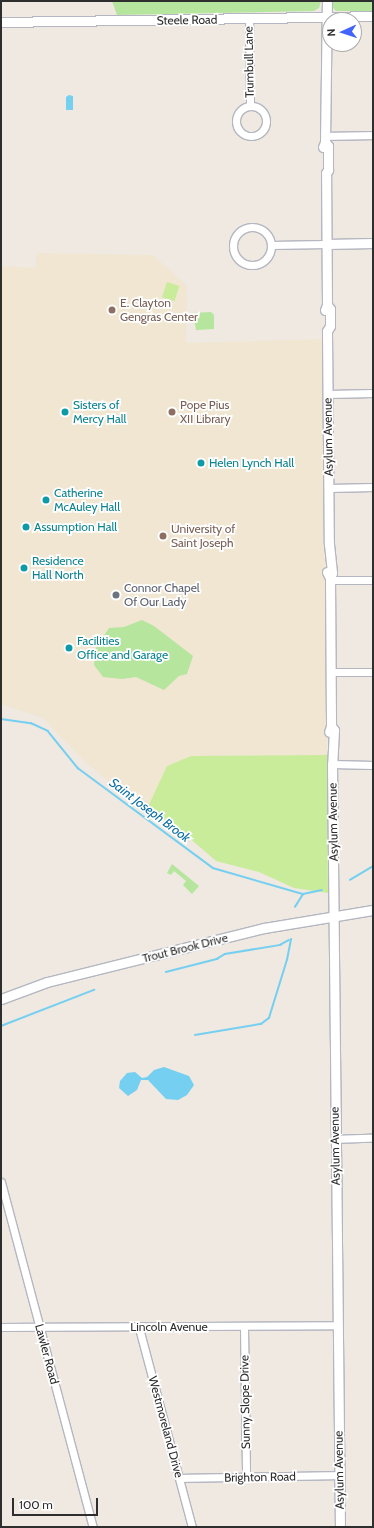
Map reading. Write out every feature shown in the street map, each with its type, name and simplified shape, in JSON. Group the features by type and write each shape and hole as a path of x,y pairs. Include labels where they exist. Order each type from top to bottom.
{"main road":[{"name":"Asylum Avenue","path":"326,12 327,1"},
{"name":"Steele Road","path":"1,22 322,16"},
{"name":"Steele Road","path":"362,16 373,16"},
{"name":"Asylum Avenue","path":"325,52 325,139 323,170 326,173 327,305 325,326 328,331 329,488 329,544 327,549 327,573 330,579 331,726 328,730 329,759 332,764 336,1325 340,1527"},
{"path":"326,244 373,243"},
{"name":"Trout Brook Drive","path":"1,999 26,988 264,928 373,910"}],"street":[{"name":"Trumbull Lane","path":"249,18 250,106"},
{"name":"Trumbull Lane","path":"250,106 262,110 266,119 262,130 251,136 241,132 236,122 240,111 250,106"},
{"path":"325,139 373,135"},
{"path":"253,226 264,231 271,245 266,259 252,265 237,259 232,245 238,231 253,226"},
{"path":"271,245 326,244"},
{"path":"328,394 373,393"},
{"path":"329,488 373,487"},
{"path":"330,579 373,580"},
{"path":"330,672 373,672"},
{"path":"332,764 373,764"},
{"path":"335,1139 373,1138"},
{"name":"Lawler Road","path":"1,1182 93,1527"},
{"name":"Lincoln Avenue","path":"1,1327 139,1328 336,1325"},
{"name":"Sunny Slope Drive","path":"244,1327 246,1477"},
{"name":"Westmoreland Drive","path":"139,1328 192,1527"},
{"name":"Brighton Road","path":"180,1478 339,1475"}],"shaded area":[{"name":"University of Saint Joseph","path":"36,253 153,255 187,286 186,343 322,339 327,755 191,756 167,766 146,811 86,763 43,718 1,704 1,270 2,266 36,268"}],"green space":[{"path":"112,1 321,1 319,8 314,11 117,15"},
{"path":"332,1 373,1 373,11 336,11 332,7"},
{"path":"167,282 179,286 174,301 162,297"},
{"path":"211,312 214,315 214,329 196,330 193,313"},
{"path":"142,620 154,626 193,656 187,674 179,676 164,690 136,677 122,679 103,677 94,665 96,648 109,628 124,627"},
{"path":"327,755 328,893 294,888 259,872 216,861 186,835 178,835 178,828 146,811 167,766 191,756"},
{"path":"172,864 199,886 192,894 183,885 186,881 174,871 171,875 167,873"}],"water":[{"path":"69,95 73,96 73,110 66,110 66,97"},
{"path":"164,1067 189,1076 194,1085 187,1095 178,1100 166,1099 148,1080 141,1080 137,1090 128,1096 119,1088 120,1081 127,1073 135,1072 142,1078 147,1077 154,1070"}],"waterway":[{"name":"Saint Joseph Brook","path":"1,719 31,723 48,731 78,768 213,868 303,894 322,890"},
{"path":"350,880 373,866"},
{"path":"295,907 303,894"},
{"path":"195,1035 261,1024 269,1018 287,960 291,939"},
{"path":"166,972 217,959 225,954 280,945 289,940"},
{"path":"1,1026 94,990"}],"place":[{"name":"E. Clayton Gengras Center","path":"112,310"},
{"name":"Sisters of Mercy Hall","path":"65,412"},
{"name":"Pope Pius XII Library","path":"172,412"},
{"name":"Helen Lynch Hall","path":"201,463"},
{"name":"Catherine McAuley Hall","path":"46,500"},
{"name":"Assumption Hall","path":"26,527"},
{"name":"University of Saint Joseph","path":"163,536"},
{"name":"Residence Hall North","path":"24,568"},
{"name":"Connor Chapel Of Our Lady","path":"116,595"},
{"name":"Facilities Office and Garage","path":"69,648"}]}
